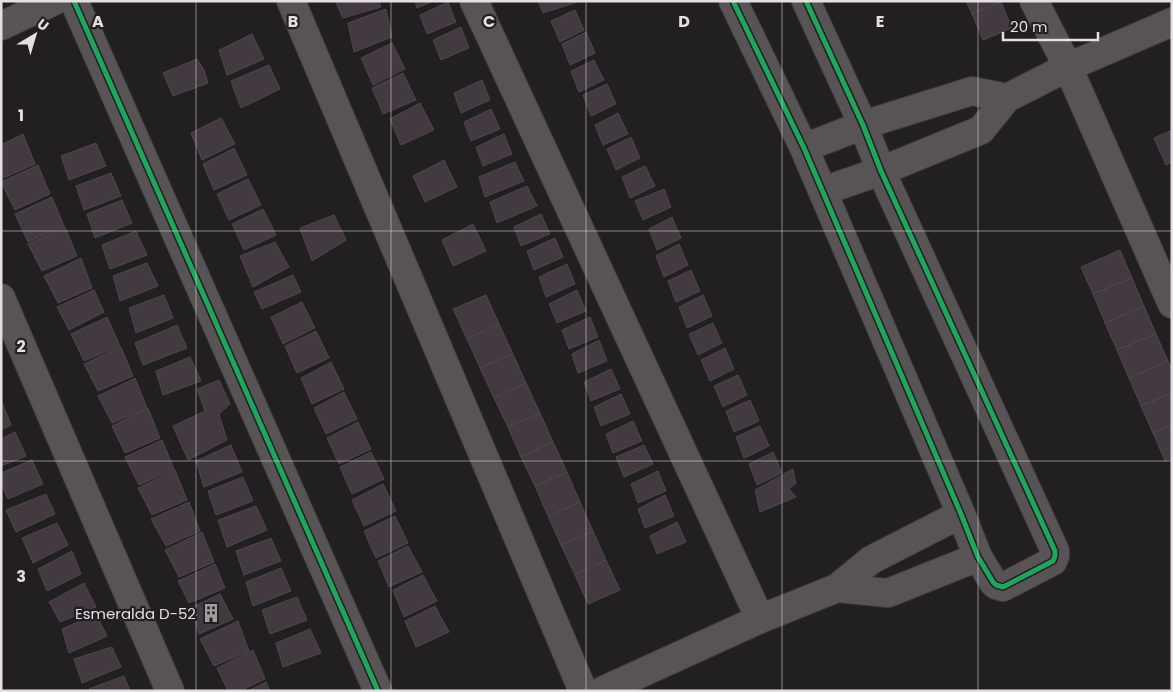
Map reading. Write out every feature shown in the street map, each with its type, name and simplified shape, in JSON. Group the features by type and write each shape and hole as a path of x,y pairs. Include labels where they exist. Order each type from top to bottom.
{"street":[{"path":"1,26 54,1"},
{"path":"74,1 375,690"},
{"path":"290,1 582,691"},
{"path":"474,1 760,619"},
{"path":"733,1 804,148 978,557 993,582 1003,587 1053,561 1055,551 880,171 863,125 806,1"},
{"path":"1034,1 1068,67 1172,304"},
{"path":"823,192 981,130 1007,98 1068,67 1172,22"},
{"path":"804,148 863,125 972,91 1007,98"},
{"path":"1,298 170,691"},
{"path":"602,691 760,619 837,588 871,560 961,514"},
{"path":"837,588 888,593 978,557"}],"building":[{"path":"335,1 379,1 381,7 343,18"},
{"path":"415,1 433,1 417,8"},
{"path":"538,1 580,1 543,13"},
{"path":"966,1 1000,1 1001,2 972,14"},
{"path":"448,2 456,22 427,34 420,15"},
{"path":"1001,2 1012,28 983,40 972,14"},
{"path":"386,9 392,37 354,52 348,23"},
{"path":"575,10 584,30 560,42 551,21"},
{"path":"461,27 469,48 441,60 433,40"},
{"path":"586,32 595,53 570,65 562,44"},
{"path":"252,34 264,59 227,75 219,50"},
{"path":"392,43 405,69 373,85 361,58"},
{"path":"197,59 204,70 208,83 173,96 163,73"},
{"path":"594,60 604,80 579,92 571,71"},
{"path":"269,65 280,89 241,108 231,81"},
{"path":"403,73 416,100 383,114 372,88"},
{"path":"482,80 490,100 461,113 454,93"},
{"path":"607,84 616,104 591,116 583,95"},
{"path":"420,103 434,130 401,145 390,119"},
{"path":"491,109 500,129 471,141 464,122"},
{"path":"618,113 628,134 603,145 595,125"},
{"path":"221,118 235,144 202,160 191,133"},
{"path":"1172,130 1172,162 1166,165 1154,138"},
{"path":"23,134 35,164 1,179 1,145"},
{"path":"504,134 512,154 483,166 476,147"},
{"path":"631,137 640,158 616,170 607,149"},
{"path":"96,143 106,166 69,180 61,156"},
{"path":"234,148 247,175 214,190 203,164"},
{"path":"444,160 457,187 425,202 413,176"},
{"path":"515,162 524,181 485,197 479,177"},
{"path":"38,165 50,194 15,210 1,182"},
{"path":"645,166 655,186 630,198 622,177"},
{"path":"111,173 121,196 84,210 76,186"},
{"path":"248,179 261,205 229,220 217,194"},
{"path":"527,186 537,206 497,223 490,202"},
{"path":"664,189 671,207 643,220 635,201"},
{"path":"52,197 64,226 28,242 15,214"},
{"path":"122,200 132,223 95,238 87,214"},
{"path":"263,209 276,235 244,250 232,224"},
{"path":"541,214 550,234 521,246 514,227"},
{"path":"334,215 346,240 312,261 300,228"},
{"path":"672,217 681,238 657,250 649,229"},
{"path":"473,224 486,251 453,266 442,240"},
{"path":"65,227 77,256 42,271 28,244"},
{"path":"136,231 147,255 110,269 102,245"},
{"path":"555,238 563,257 534,270 527,251"},
{"path":"275,242 289,267 253,287 240,256"},
{"path":"679,244 688,265 664,277 656,256"},
{"path":"1120,250 1132,278 1093,294 1081,267"},
{"path":"81,258 92,288 58,303 44,276"},
{"path":"147,263 158,286 120,301 113,276"},
{"path":"567,264 575,284 546,297 539,277"},
{"path":"691,270 700,291 676,302 668,281"},
{"path":"293,275 301,292 262,309 254,292"},
{"path":"1132,278 1144,306 1105,323 1093,294"},
{"path":"94,290 104,312 69,330 57,307"},
{"path":"577,290 586,311 557,323 549,304"},
{"path":"164,295 173,318 136,333 129,308"},
{"path":"486,295 499,324 467,339 453,309"},
{"path":"703,295 712,316 687,328 679,307"},
{"path":"302,302 315,328 283,344 271,317"},
{"path":"1144,306 1156,334 1117,350 1105,323"},
{"path":"107,317 120,346 84,361 71,334"},
{"path":"590,317 598,337 569,349 562,330"},
{"path":"713,323 722,343 698,355 689,334"},
{"path":"499,324 513,354 480,368 467,339"},
{"path":"177,325 187,348 143,365 135,343"},
{"path":"316,331 329,358 297,373 285,346"},
{"path":"1156,334 1168,361 1129,378 1117,350"},
{"path":"599,340 607,361 578,373 572,354"},
{"path":"121,347 133,376 98,391 84,364"},
{"path":"725,348 734,369 710,381 701,360"},
{"path":"513,354 526,383 494,398 480,368"},
{"path":"190,357 201,381 163,395 156,371"},
{"path":"1168,361 1172,370 1172,393 1141,406 1129,378"},
{"path":"331,362 344,389 312,404 301,378"},
{"path":"611,369 620,389 591,401 584,382"},
{"path":"738,375 747,395 723,407 714,386"},
{"path":"135,378 147,408 112,423 98,396"},
{"path":"219,380 230,404 219,414 227,440 188,460 173,426 205,411 197,389"},
{"path":"526,383 540,413 508,427 494,398"},
{"path":"344,392 357,419 326,434 314,408"},
{"path":"1172,393 1172,425 1153,433 1141,406"},
{"path":"621,394 630,414 601,426 594,407"},
{"path":"750,400 759,421 734,432 726,411"},
{"path":"1,402 11,425 1,430"},
{"path":"148,408 160,438 125,453 112,426"},
{"path":"540,413 553,442 521,457 508,427"},
{"path":"633,421 642,441 613,453 606,434"},
{"path":"358,422 371,449 339,464 327,438"},
{"path":"1172,425 1172,458 1165,461 1153,433"},
{"path":"760,426 769,446 744,458 736,437"},
{"path":"15,432 26,456 1,466 1,439"},
{"path":"162,440 174,469 139,485 125,457"},
{"path":"553,442 567,472 535,486 521,457"},
{"path":"231,445 242,472 204,487 196,461"},
{"path":"644,445 653,464 624,477 616,457"},
{"path":"371,452 384,479 352,494 340,467"},
{"path":"773,452 782,473 757,485 749,464"},
{"path":"32,460 43,484 8,499 1,483 1,473"},
{"path":"793,469 796,483 789,489 796,497 760,512 755,490"},
{"path":"175,470 187,500 152,515 138,488"},
{"path":"658,471 666,491 638,503 631,484"},
{"path":"567,472 580,502 548,516 535,486"},
{"path":"243,477 253,501 216,515 208,491"},
{"path":"383,484 396,511 364,526 352,500"},
{"path":"46,494 55,514 16,532 6,510"},
{"path":"665,495 674,516 645,528 638,509"},
{"path":"189,502 200,531 166,546 151,519"},
{"path":"580,502 593,531 561,545 548,516"},
{"path":"256,506 267,530 227,547 218,520"},
{"path":"395,516 408,543 376,558 364,531"},
{"path":"677,522 686,542 657,554 650,536"},
{"path":"57,523 68,545 33,563 22,538"},
{"path":"593,531 606,560 575,575 561,545"},
{"path":"202,532 214,562 179,577 165,550"},
{"path":"271,538 281,561 244,575 236,551"},
{"path":"408,546 422,572 389,587 378,561"},
{"path":"72,551 81,574 47,591 38,569"},
{"path":"606,560 620,590 588,604 575,575"},
{"path":"215,564 225,588 189,603 178,581"},
{"path":"281,568 291,591 253,606 246,582"},
{"path":"423,575 437,601 404,617 393,590"},
{"path":"84,583 96,607 60,622 49,602"},
{"name":"Esmeralda D-52","path":"220,594 233,619 199,634 191,608"},
{"path":"297,597 307,620 270,634 262,610"},
{"path":"435,606 449,632 416,647 405,621"},
{"path":"96,614 107,636 69,653 62,629"},
{"path":"238,621 249,651 214,666 200,639"},
{"path":"310,629 321,653 283,667 276,643"},
{"path":"112,647 121,667 82,683 74,659"},
{"path":"253,650 265,679 240,691 228,691 217,668"},
{"path":"124,676 130,691 90,691 89,689"},
{"path":"266,682 270,691 248,691"}],"cycle path":[{"path":"74,1 378,691"},
{"path":"733,1 804,148 978,557 993,582 1003,587 1053,561 1055,551 881,171 863,125 806,1"}],"place":[{"name":"Esmeralda D-52","path":"211,613"}]}
